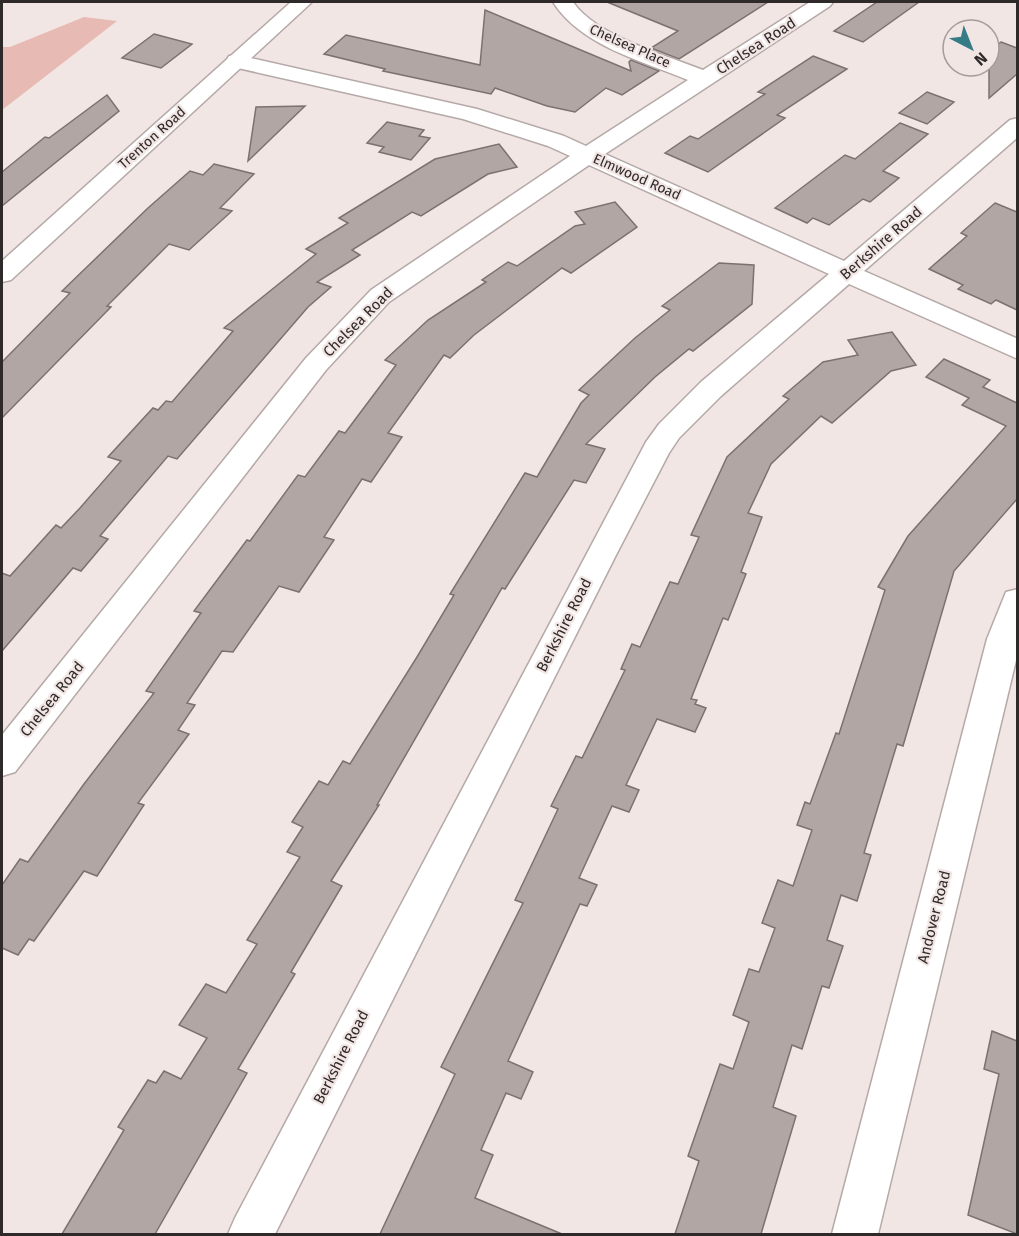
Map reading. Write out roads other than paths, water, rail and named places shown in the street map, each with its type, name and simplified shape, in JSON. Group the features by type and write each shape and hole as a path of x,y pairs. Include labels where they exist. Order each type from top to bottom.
{"street":[{"name":"Trenton Road","path":"2,274 302,2"},
{"name":"Chelsea Place","path":"563,2 568,11 584,25 706,79"},
{"name":"Chelsea Road","path":"2,761 316,364 380,296 588,155 823,2"},
{"name":"Elmwood Road","path":"237,60 469,114 522,129 588,155 1017,350"},
{"name":"Berkshire Road","path":"251,1234 656,449 669,431 711,389 1017,125"},
{"name":"Andover Road","path":"855,1234 1004,639 1017,601"}]}
